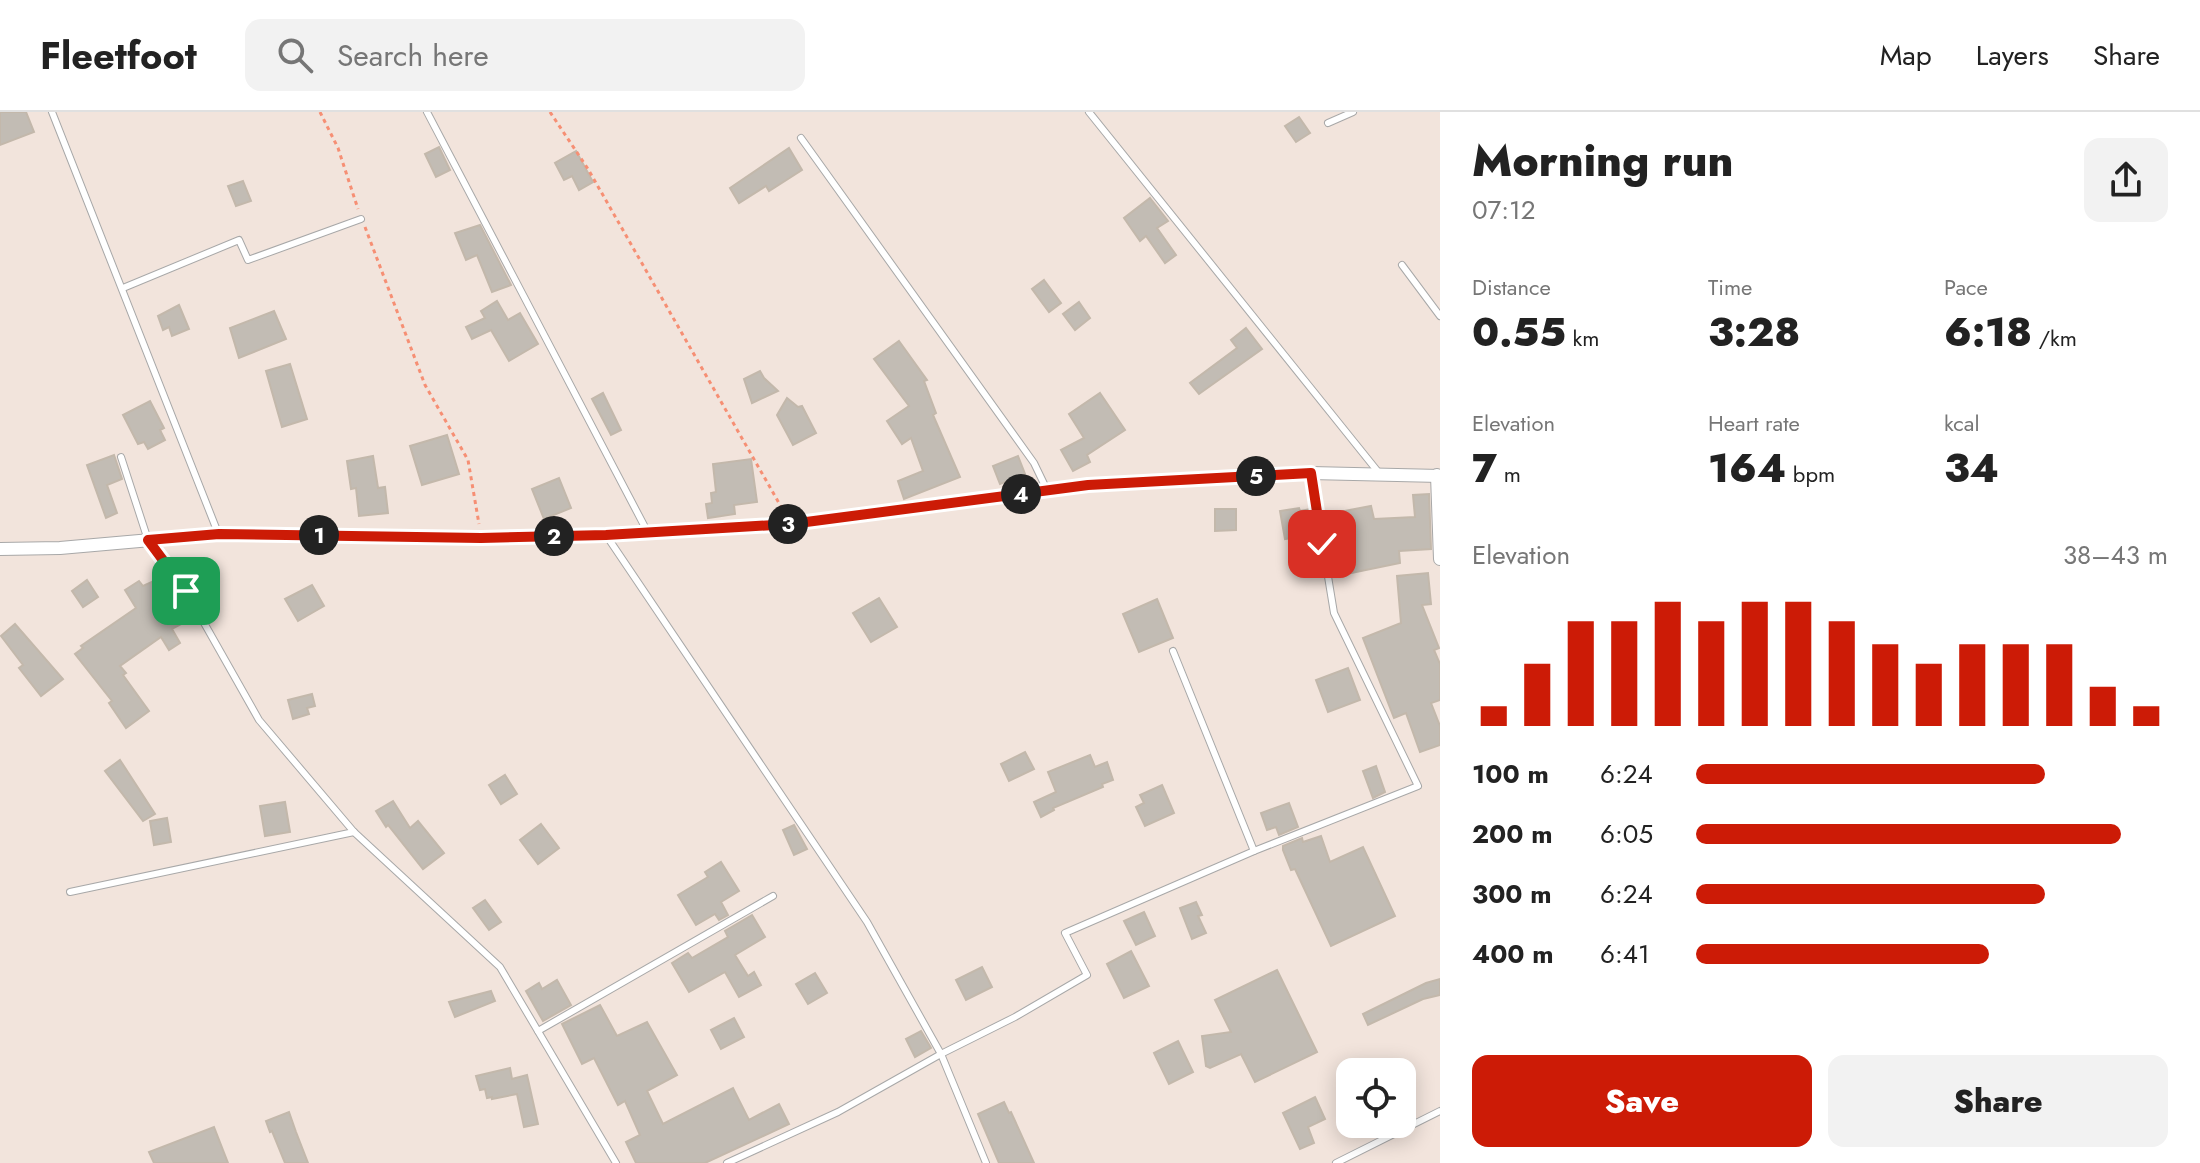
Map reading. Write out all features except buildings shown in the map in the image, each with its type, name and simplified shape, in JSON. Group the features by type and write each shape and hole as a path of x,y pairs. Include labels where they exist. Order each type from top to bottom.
{"street":[{"path":"0,549 60,548 219,534 481,538 606,535 791,524 1088,485 1311,473 1379,473 1438,476 1440,559"}],"lane":[{"path":"52,112 219,534"},
{"path":"427,112 647,531"},
{"path":"1089,112 1379,473"},
{"path":"1328,123 1353,112"},
{"path":"801,138 1034,463 1047,490"},
{"path":"123,288 239,240 248,260 361,219"},
{"path":"1402,265 1440,316"},
{"path":"121,457 148,540 186,591 259,720 354,832 500,967 616,1163"},
{"path":"727,1163 838,1112 1087,975 1065,933 1254,851 1418,786 1334,613 1311,473"},
{"path":"606,535 867,922 941,1054 986,1163"},
{"path":"1173,651 1254,851"},
{"path":"70,892 354,832"},
{"path":"538,1031 773,896"},
{"path":"1336,1163 1440,1111"}],"path":[{"path":"320,112 338,148 361,219 425,385 468,460 481,538"},
{"path":"550,112 588,169 791,524"}],"shaded area":[{"path":"0,112 1440,112 1440,1163 0,1163"}],"route":[{"path":"186,591 148,540 219,534 481,538 606,535 791,524 1088,485 1311,473 1322,544"}]}
